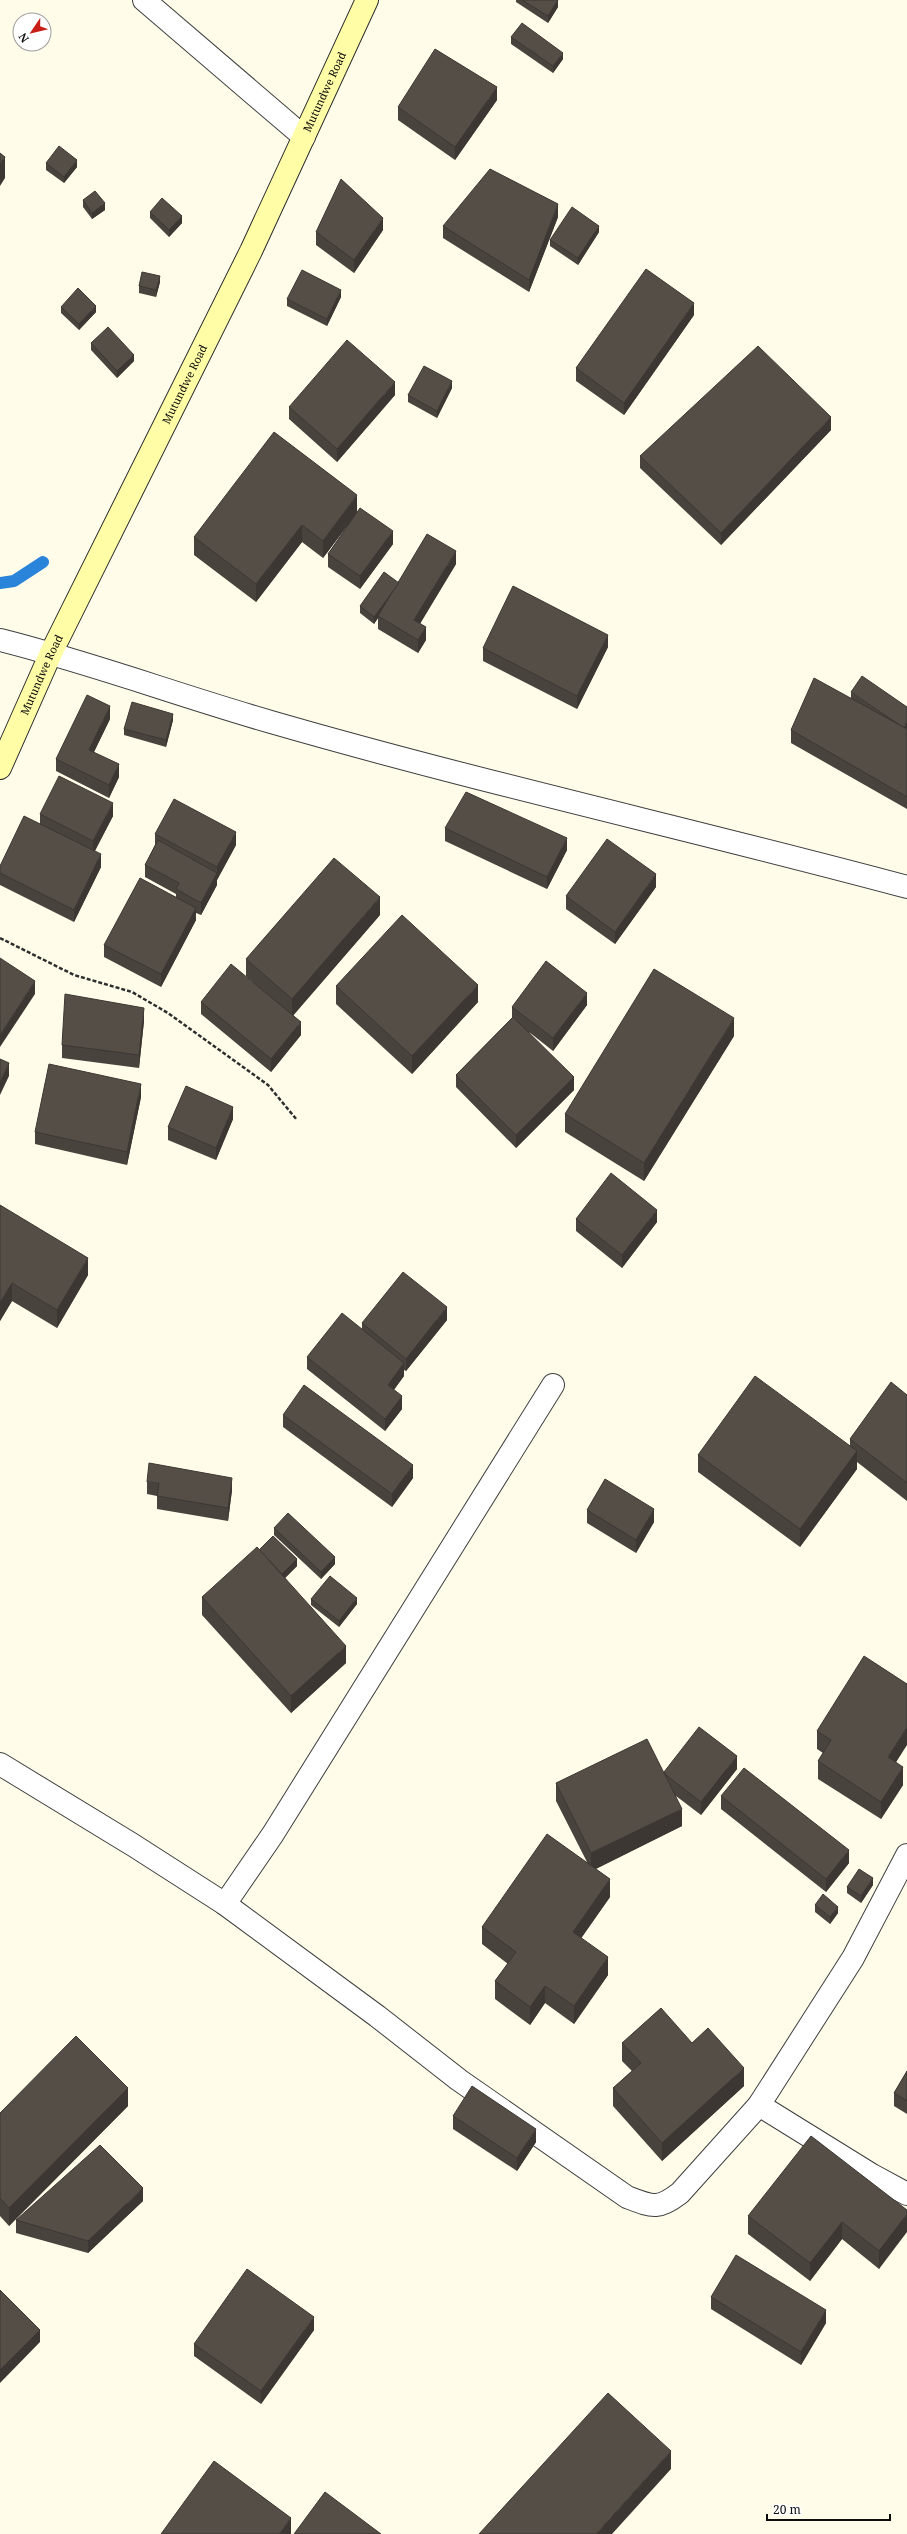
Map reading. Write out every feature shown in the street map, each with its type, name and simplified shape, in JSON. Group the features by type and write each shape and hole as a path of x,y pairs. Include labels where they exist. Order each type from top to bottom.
{"main road":[{"name":"Mutundwe Road","path":"0,768 51,653 247,258 367,0"}],"street":[{"path":"144,0 304,137"},
{"path":"0,640 51,653 271,722 514,788 772,851 907,887"},
{"path":"224,1904 290,1807 553,1385"},
{"path":"0,1764 133,1845 224,1904 377,2016 459,2080 627,2197 652,2207 665,2204 680,2193 759,2105 853,1958 907,1855"},
{"path":"759,2105 872,2175 907,2194"}],"path":[{"path":"0,938 74,975 132,992 168,1013 268,1085 297,1120"}],"building":[{"path":"522,0 558,0 548,16"},
{"path":"522,23 563,53 553,66 511,37"},
{"path":"435,49 497,87 455,147 398,107"},
{"path":"59,146 77,160 64,177 46,163"},
{"path":"0,153 5,157 0,164"},
{"path":"490,169 558,204 529,280 443,226"},
{"path":"341,179 383,218 354,260 316,232"},
{"path":"95,191 105,203 92,213 83,200"},
{"path":"162,198 182,216 169,230 150,212"},
{"path":"572,207 599,226 578,258 550,240"},
{"path":"646,269 694,303 624,403 576,368"},
{"path":"302,270 341,290 327,319 287,299"},
{"path":"142,272 160,276 156,290 139,286"},
{"path":"78,288 96,306 79,324 61,307"},
{"path":"108,327 134,355 117,371 91,343"},
{"path":"347,340 395,382 337,449 289,407"},
{"path":"758,346 831,417 721,533 640,456"},
{"path":"424,366 452,381 437,411 408,395"},
{"path":"274,432 357,495 323,541 302,525 256,584 194,537"},
{"path":"360,508 393,531 360,576 328,554"},
{"path":"427,534 456,551 414,620 426,627 418,640 378,616"},
{"path":"384,572 399,583 374,617 360,606"},
{"path":"513,586 608,635 577,696 483,648"},
{"path":"862,676 907,707 907,721 903,727 851,692"},
{"path":"814,678 907,729 907,797 791,730"},
{"path":"87,695 110,706 89,750 119,764 109,785 56,759"},
{"path":"132,702 173,714 166,740 124,729"},
{"path":"59,776 113,803 93,841 40,814"},
{"path":"466,792 567,838 547,877 445,828"},
{"path":"174,799 236,832 217,867 155,834"},
{"path":"24,816 101,854 74,910 0,873 0,866"},
{"path":"607,839 656,874 615,932 566,896"},
{"path":"158,840 217,873 201,903 176,889 179,883 145,865"},
{"path":"334,858 380,897 292,999 246,959"},
{"path":"140,878 196,908 161,974 104,945"},
{"path":"402,915 478,985 412,1056 336,986"},
{"path":"0,958 35,981 0,1035"},
{"path":"546,961 587,993 553,1038 512,1007"},
{"path":"231,964 301,1022 271,1059 201,1002"},
{"path":"654,969 734,1018 644,1163 565,1114"},
{"path":"65,994 144,1008 139,1055 62,1045"},
{"path":"513,1017 574,1077 516,1135 456,1075"},
{"path":"0,1059 9,1063 0,1082"},
{"path":"49,1064 141,1084 127,1152 35,1132"},
{"path":"186,1086 233,1107 216,1148 168,1127"},
{"path":"611,1173 657,1210 622,1255 576,1219"},
{"path":"0,1205 88,1258 57,1310 12,1283 0,1303"},
{"path":"403,1272 447,1307 406,1359 362,1323"},
{"path":"342,1313 404,1363 388,1385 402,1396 385,1419 307,1357"},
{"path":"755,1376 857,1451 800,1529 698,1455"},
{"path":"891,1382 907,1395 907,1483 850,1439"},
{"path":"304,1385 413,1465 392,1494 283,1415"},
{"path":"149,1463 232,1478 228,1508 157,1496 159,1483 147,1482"},
{"path":"605,1479 654,1509 636,1540 587,1510"},
{"path":"288,1513 335,1557 321,1572 274,1528"},
{"path":"273,1536 297,1559 282,1574 259,1550"},
{"path":"257,1547 346,1646 291,1696 202,1597"},
{"path":"330,1576 357,1598 339,1621 311,1599"},
{"path":"864,1656 907,1684 907,1727 888,1757 903,1767 881,1802 818,1761 831,1740 817,1731"},
{"path":"699,1727 737,1756 701,1802 664,1772"},
{"path":"647,1739 682,1809 591,1853 556,1783"},
{"path":"744,1768 849,1850 826,1879 721,1796"},
{"path":"547,1834 610,1879 573,1932 608,1957 574,2006 545,1986 530,2007 495,1981 516,1952 482,1927"},
{"path":"859,1869 873,1878 861,1896 847,1887"},
{"path":"823,1894 838,1907 830,1917 815,1905"},
{"path":"661,2008 692,2043 708,2028 744,2068 662,2143 613,2088 641,2063 622,2043"},
{"path":"76,2036 128,2088 9,2208 0,2198 0,2113"},
{"path":"907,2071 907,2101 894,2093"},
{"path":"472,2086 536,2129 517,2158 453,2116"},
{"path":"811,2136 907,2210 907,2214 879,2251 842,2222 810,2263 748,2216"},
{"path":"100,2145 143,2188 88,2241 16,2220"},
{"path":"736,2255 826,2310 801,2352 711,2297"},
{"path":"247,2269 314,2317 261,2391 194,2344"},
{"path":"0,2290 40,2330 0,2370"},
{"path":"608,2393 671,2451 596,2534 479,2534"},
{"path":"214,2461 291,2518 279,2534 161,2534"},
{"path":"325,2492 381,2534 294,2534"}],"waterway":[{"path":"0,583 14,581 43,562"}]}
